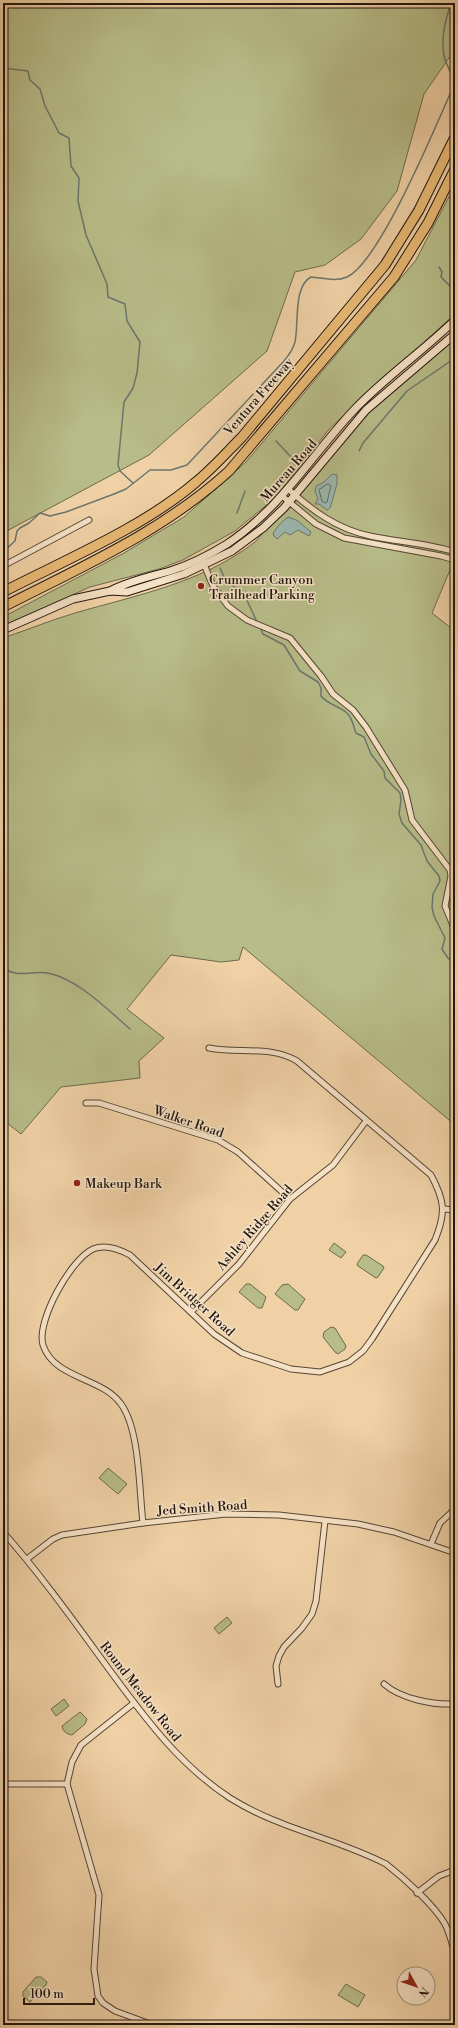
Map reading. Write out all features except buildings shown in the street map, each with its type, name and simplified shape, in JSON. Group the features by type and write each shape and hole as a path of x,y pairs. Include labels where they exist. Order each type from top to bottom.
{"highway":[{"name":"Ventura Freeway","path":"3,592 149,515 196,482 220,460 242,437 385,265 419,210 455,137"},
{"name":"Ventura Freeway","path":"3,607 158,526 206,492 229,470 394,276 428,223 455,169"}],"main road":[{"name":"Mureau Road","path":"3,630 73,599 110,591 126,583 172,570 202,558 246,531 282,496 366,398 455,320"},
{"name":"Mureau Road","path":"110,591 127,592 165,581 204,566 250,538 289,502 366,410 455,334"}],"street":[{"path":"288,489 319,514 351,530 371,536 396,539 455,552"},
{"path":"282,496 316,524 344,538 441,556 455,560"},
{"path":"3,566 89,520"},
{"path":"202,558 204,566 220,596 228,606 258,626 290,638 322,676 333,694 353,710 366,728 405,790 412,820 450,870 451,876 445,906 455,930"},
{"name":"Jim Bridger Road","path":"143,1523 134,1439 128,1416 122,1404 110,1392 65,1370 47,1354 43,1344 42,1332 44,1320 73,1265 83,1255 94,1248 108,1247 120,1249 130,1255 214,1334 242,1353 291,1369 305,1372 320,1372 349,1362 363,1351 435,1240 441,1226 444,1209 439,1190 431,1175 366,1121 326,1085 289,1057 270,1052 223,1051 209,1048"},
{"name":"Walker Road","path":"86,1103 99,1104 218,1140 238,1152 290,1199"},
{"name":"Ashley Ridge Road","path":"191,1312 239,1264 290,1199 303,1187 327,1171 366,1121"},
{"path":"444,1209 455,1210"},
{"path":"431,1544 440,1523 455,1509"},
{"name":"Jed Smith Road","path":"27,1559 53,1539 62,1535 143,1523 226,1514 279,1515 358,1524 394,1532 455,1553"},
{"path":"278,1684 276,1666 279,1656 284,1647 302,1628 312,1614 316,1603 325,1521"},
{"name":"Round Meadow Road","path":"3,1532 27,1559 156,1732 178,1755 201,1776 228,1796 258,1813 283,1825 376,1859 397,1872 444,1923 455,1954"},
{"path":"384,1684 391,1690 418,1699 444,1704 455,1704"},
{"path":"134,1703 81,1745 72,1762 67,1784 99,1895 94,1969 98,1996 103,2003 115,2011 153,2025"},
{"path":"3,1784 67,1784"},
{"path":"417,1892 439,1876 455,1870"}],"green space":[{"path":"3,3 455,3 455,49 424,94 397,191 361,239 325,265 295,272 267,351 149,455 3,533"},
{"path":"455,185 455,314 330,428 275,498 235,531 183,560 159,569 90,587 5,625 3,617 124,553 184,517 246,462 416,260"},
{"path":"455,339 455,558 432,613 455,631 455,1125 243,947 239,960 221,962 171,955 127,1009 164,1038 139,1061 140,1078 61,1087 21,1134 3,1120 3,638 66,616 191,578 235,556 255,542 368,414"},
{"path":"334,1243 346,1252 341,1258 329,1250"},
{"path":"363,1255 366,1255 383,1266 384,1268 378,1277 376,1278 358,1266 357,1264"},
{"path":"246,1284 250,1284 266,1297 262,1308 258,1308 239,1292"},
{"path":"288,1284 305,1299 298,1310 295,1310 275,1294 282,1285"},
{"path":"331,1327 335,1328 346,1346 345,1349 338,1354 323,1337 324,1332"},
{"path":"108,1468 127,1484 118,1494 99,1478"},
{"path":"227,1617 232,1623 219,1634 214,1628"},
{"path":"64,1699 69,1706 56,1716 51,1709"},
{"path":"80,1712 87,1719 85,1724 72,1735 66,1733 62,1726"},
{"path":"36,1977 41,1977 47,1982 30,2002 23,1996 23,1992"},
{"path":"346,1984 365,1995 358,2007 338,1995"}],"water":[{"path":"332,474 337,475 337,484 330,508 327,510 319,504 315,504 318,499 315,491 316,486 324,482"},
{"path":"289,517 298,521 311,532 309,536 298,530 290,535 285,532 277,539 273,533 282,522"}],"waterway":[{"path":"3,552 15,541 17,531 40,513 50,516 66,512 126,489 150,470 171,470 187,465 284,361 291,352 295,342 299,297 301,288 305,282 311,277 329,279 347,277 360,266 375,246 391,220 421,158 454,85 445,60 443,49 444,29 451,3"},
{"path":"3,68 28,71 30,80 40,89 45,106 59,133 69,138 71,166 79,178 78,201 86,235 107,284 108,297 125,304 127,321 140,342 137,373 133,388 124,402 118,465 120,471 133,483"},
{"path":"439,267 442,272 441,277 452,288"},
{"path":"359,451 363,443 407,391 455,358"},
{"path":"276,441 292,458"},
{"path":"237,513 245,491"},
{"path":"220,568 225,579 245,596 257,622"},
{"path":"260,627 263,634 284,645 300,671 318,682 321,688 321,696 324,699 349,715 356,733 364,737 371,754 384,771 385,778 400,793 401,800 399,814 402,823 421,845 427,861 439,876 440,881 433,894 432,907 434,916 445,938 442,949 448,958 455,963"},
{"path":"3,968 20,974 42,972 59,976 92,996 130,1029"}],"place":[{"name":"Crummer Canyon Trailhead Parking","path":"201,586"},
{"name":"Makeup Bark","path":"77,1183"}]}
